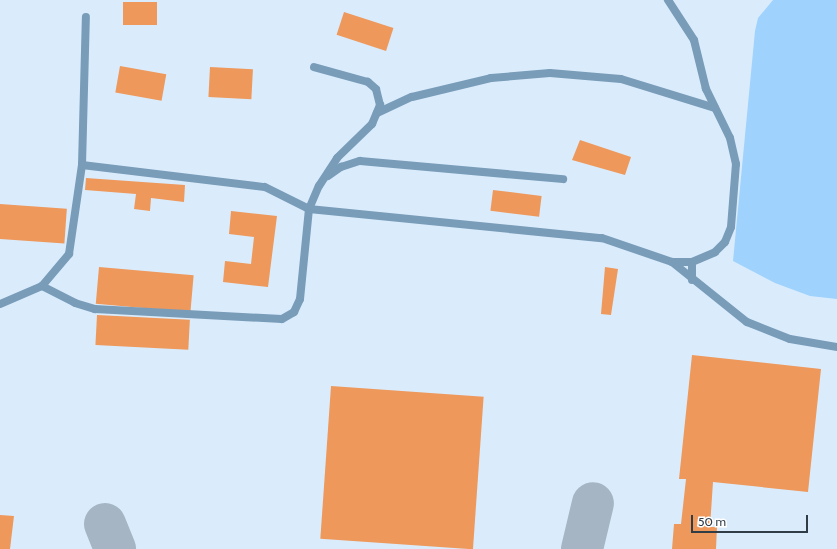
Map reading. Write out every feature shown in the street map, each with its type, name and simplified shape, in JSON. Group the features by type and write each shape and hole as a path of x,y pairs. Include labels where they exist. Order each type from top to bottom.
{"lane":[{"path":"82,165 265,187 309,209 602,238 672,262 692,262 715,252 725,242 731,228 736,164 730,138 706,89 694,40 668,0"},
{"path":"0,304 42,286 69,254 82,165 86,18"},
{"path":"42,286 75,303 95,309 282,319 294,312 300,299 309,209 324,178 337,158 372,124 377,113 379,97 368,82 314,66"},
{"path":"377,113 412,97 491,78 550,73 621,79 715,108"},
{"path":"324,178 341,167 360,161 563,179"},
{"path":"672,262 692,280 747,322 790,339 837,347"},
{"path":"692,262 692,280"}],"shaded area":[{"path":"773,0 837,0 837,299 810,296 775,283 733,261 755,31 758,18"}],"building":[{"path":"123,2 157,2 157,25 123,25"},
{"path":"344,12 393,28 386,51 337,35"},
{"path":"120,66 166,74 162,101 115,93"},
{"path":"210,67 253,69 251,99 208,97"},
{"path":"580,140 631,157 625,175 572,160"},
{"path":"86,178 185,185 184,202 151,198 150,211 134,209 136,194 85,190"},
{"path":"493,190 542,196 539,217 490,211"},
{"path":"0,204 67,209 64,244 0,239"},
{"path":"231,211 277,216 268,287 223,282 225,261 251,264 254,237 229,234"},
{"path":"99,267 194,275 190,312 96,304"},
{"path":"605,267 618,269 611,315 601,314"},
{"path":"97,315 190,320 188,350 95,345"},
{"path":"692,355 821,369 808,492 713,482 710,527 717,527 716,549 672,549 674,524 681,524 686,479 679,479"},
{"path":"331,386 484,397 473,549 320,539"},
{"path":"0,515 14,516 10,549 0,549"}],"taxiway":[{"path":"582,549 593,503"},
{"path":"105,524 115,549"}]}
